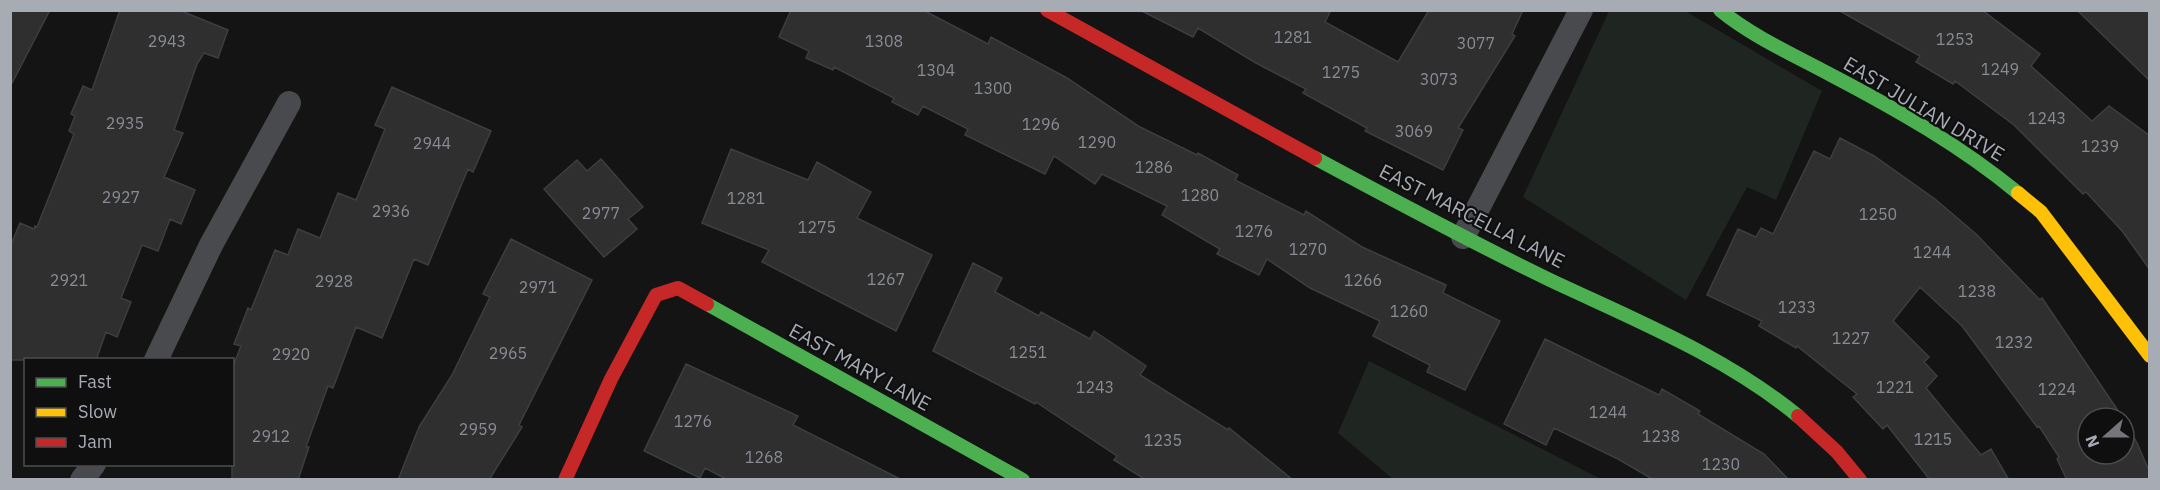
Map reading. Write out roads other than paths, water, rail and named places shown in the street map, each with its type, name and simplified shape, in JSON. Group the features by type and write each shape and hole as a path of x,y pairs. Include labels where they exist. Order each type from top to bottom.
{"street":[{"name":"EAST MARCELLA LANE","path":"1047,10 1463,237 1706,354 1754,381 1801,417 1840,453 1860,480"},
{"path":"1463,237 1581,10"},
{"name":"EAST JULIAN DRIVE","path":"1720,10 1738,25 1837,78 1977,159 2041,212 2150,356"},
{"path":"157,358 211,245 289,103"},
{"name":"EAST MARY LANE","path":"565,480 611,379 656,295 678,288 1023,480"},
{"path":"82,480 93,466"}]}
